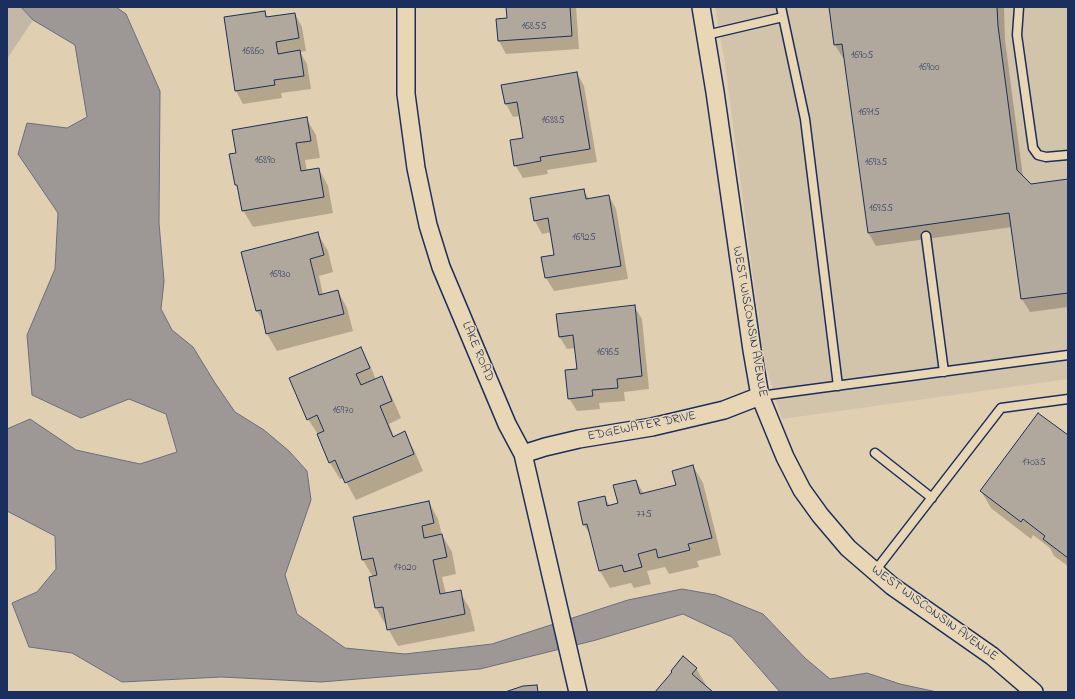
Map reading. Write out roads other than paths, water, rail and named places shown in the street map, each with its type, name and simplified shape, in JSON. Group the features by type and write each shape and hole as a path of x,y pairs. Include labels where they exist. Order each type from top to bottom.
{"street":[{"name":"LAKE ROAD","path":"406,7 406,94 416,168 428,224 441,267 507,424 524,454 578,692"},
{"name":"WEST WISCONSIN AVENUE","path":"701,7 715,92 747,320 760,396 785,457 802,490 820,515 848,548 892,586 992,656 1034,692"},
{"name":"EDGEWATER DRIVE","path":"524,454 545,447 579,439 652,427 724,410 760,396"}],"lane":[{"path":"781,7 804,119 838,386"},
{"path":"1019,7 1017,35 1034,148 1038,155 1046,157 1068,154"},
{"path":"706,35 783,17"},
{"path":"926,236 944,372"},
{"path":"760,396 1068,355"},
{"path":"875,572 1001,408 1068,399"},
{"path":"875,453 932,498"}]}
